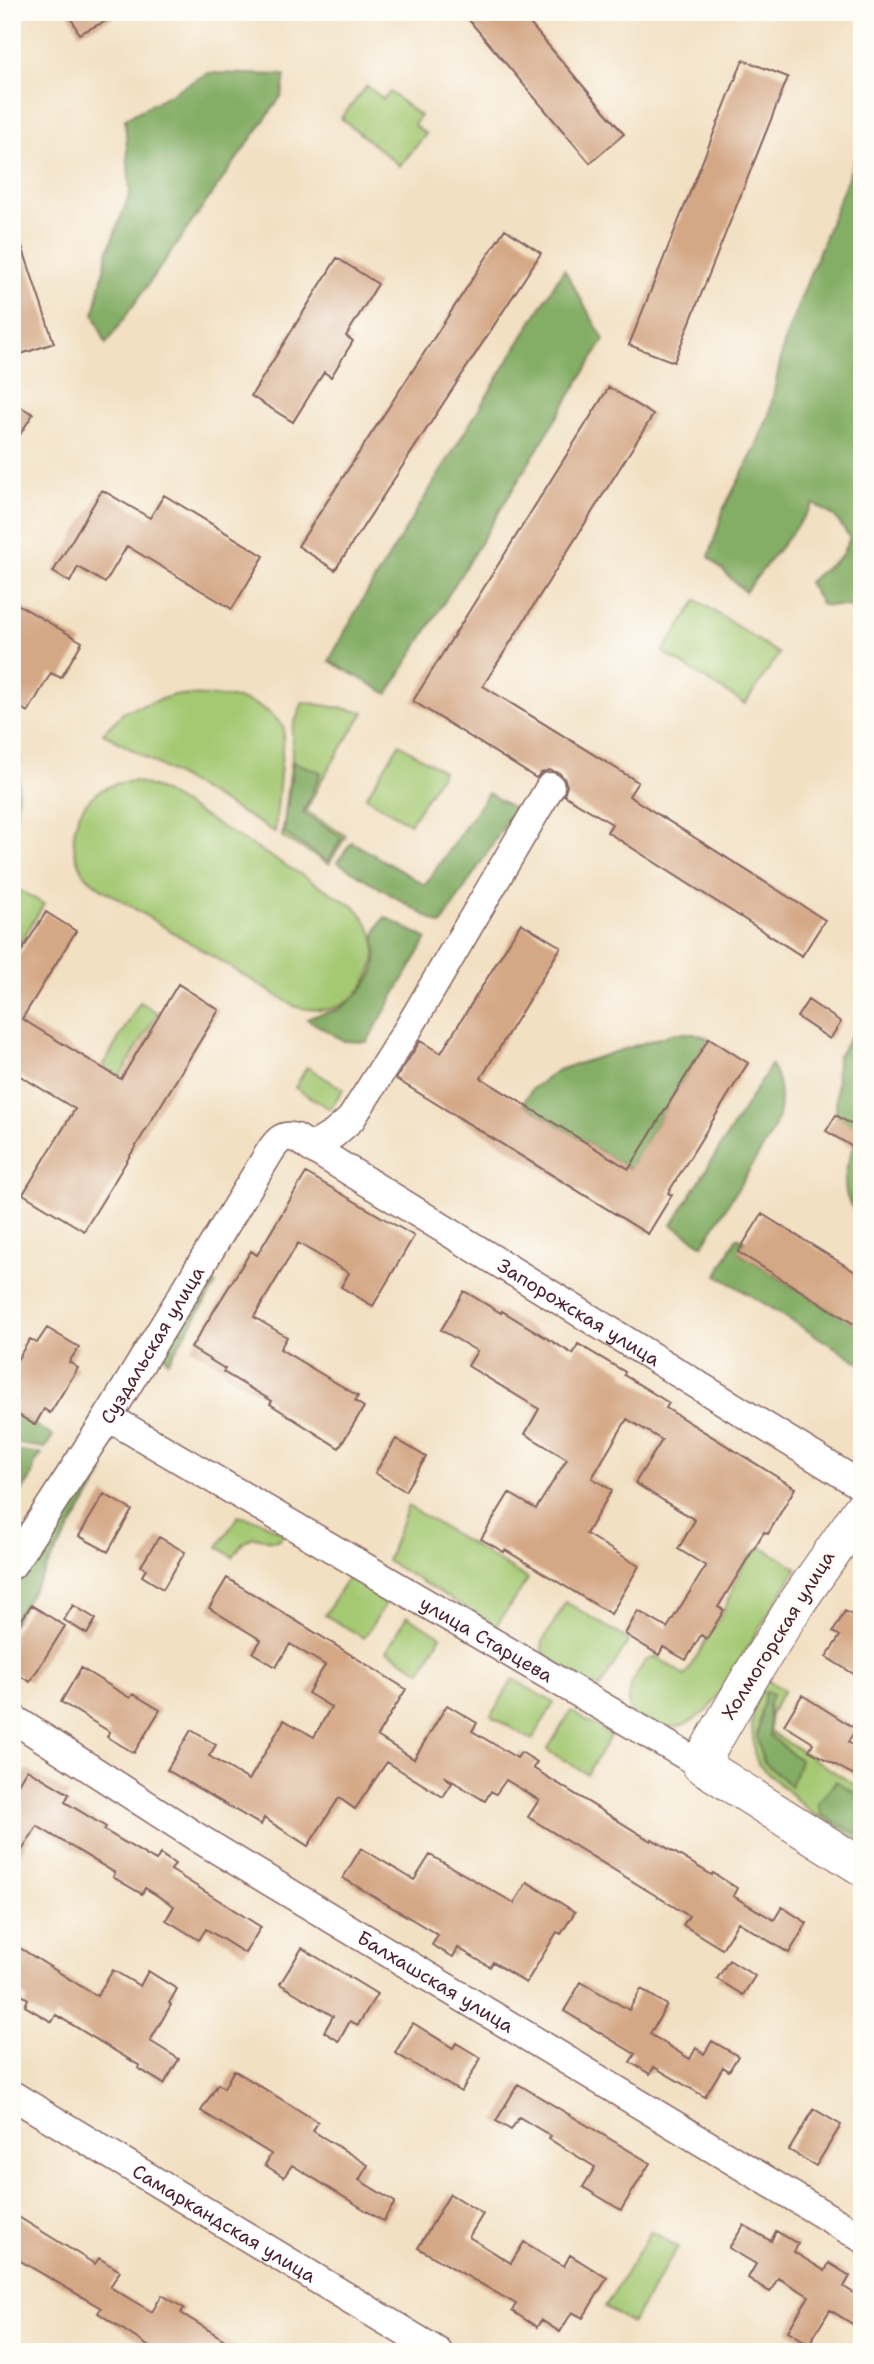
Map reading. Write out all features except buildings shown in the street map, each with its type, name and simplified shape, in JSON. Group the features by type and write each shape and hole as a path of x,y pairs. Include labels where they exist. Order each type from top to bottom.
{"main road":[{"name":"Холмогорская улица","path":"700,1765 789,1614 862,1509"},
{"name":"улица Старцева","path":"700,1765 862,1867"}],"street":[{"name":"Суздальская улица","path":"12,1565 108,1417 275,1144 283,1137 303,1143 334,1134 351,1119 408,1029 550,787"},
{"name":"Запорожская улица","path":"303,1143 862,1486"},
{"name":"улица Старцева","path":"108,1417 700,1765"},
{"name":"Балхашская улица","path":"12,1718 198,1838 862,2238"},
{"name":"Самаркандская улица","path":"12,2095 438,2352"}],"green space":[{"path":"208,73 285,75 282,95 106,344 94,314 108,251 130,193 125,119"},
{"path":"367,86 383,99 390,92 420,116 414,125 426,134 400,166 341,118"},
{"path":"862,141 862,602 857,607 822,605 808,582 841,556 850,538 835,517 814,504 745,592 709,557 724,508 754,451 769,415 785,339"},
{"path":"564,269 604,340 388,694 329,661 360,604"},
{"path":"697,600 779,654 745,704 663,652"},
{"path":"174,695 235,698 261,708 284,728 275,832 103,733 125,711"},
{"path":"303,702 364,712 321,781 306,811 346,836 329,864 282,837 292,758 292,730"},
{"path":"399,744 443,771 410,824 366,797"},
{"path":"20,757 13,862 12,758"},
{"path":"293,762 321,772 303,813 342,837 328,862 284,833"},
{"path":"134,781 158,789 355,907 371,930 375,949 371,971 360,990 344,1004 334,1008 320,1010 296,1007 102,889 89,878 82,870 74,845 74,832 82,809 100,791 118,783"},
{"path":"488,793 515,809 441,925 337,862 352,842 425,885"},
{"path":"12,886 44,904 12,956"},
{"path":"385,917 427,939 367,1042 344,1041 307,1019 339,1009 365,985 375,968 375,937"},
{"path":"140,1002 158,1013 120,1076 103,1066"},
{"path":"862,1025 862,1131 836,1115 837,1058 856,1028"},
{"path":"675,1033 694,1033 709,1038 629,1169 523,1103 532,1089 558,1070"},
{"path":"771,1065 780,1090 780,1107 772,1133 703,1245 672,1225"},
{"path":"307,1067 343,1089 330,1109 295,1088"},
{"path":"862,1133 862,1219 848,1199 845,1177 851,1155"},
{"path":"737,1237 745,1241 739,1253 862,1329 862,1364 717,1275"},
{"path":"205,1277 216,1284 168,1362 162,1351"},
{"path":"12,1411 53,1436 45,1448 12,1443"},
{"path":"12,1450 42,1454 35,1463 31,1478 12,1506"},
{"path":"104,1473 12,1625 12,1589 75,1488 85,1477"},
{"path":"408,1506 528,1579 496,1626 387,1561"},
{"path":"238,1516 260,1521 284,1534 278,1540 253,1537 243,1543 233,1557 218,1547"},
{"path":"762,1547 797,1568 709,1709 689,1722 668,1728 638,1718 629,1707 628,1694 646,1660 657,1657 685,1676 722,1613 742,1569"},
{"path":"350,1574 389,1598 364,1638 325,1615"},
{"path":"566,1602 629,1640 599,1689 549,1659 542,1651 543,1641"},
{"path":"407,1616 441,1636 421,1671 387,1651"},
{"path":"513,1679 554,1703 532,1740 491,1716"},
{"path":"765,1679 784,1690 770,1715 770,1732 862,1789 862,1841 810,1812 758,1764 754,1752 752,1724 756,1695"},
{"path":"765,1692 773,1694 768,1704 770,1736 800,1760 791,1786 763,1761 757,1736"},
{"path":"571,1711 611,1735 587,1774 547,1750"},
{"path":"836,1781 862,1797 862,1836 821,1815 818,1803"},
{"path":"651,2231 678,2247 632,2323 605,2307"}]}
